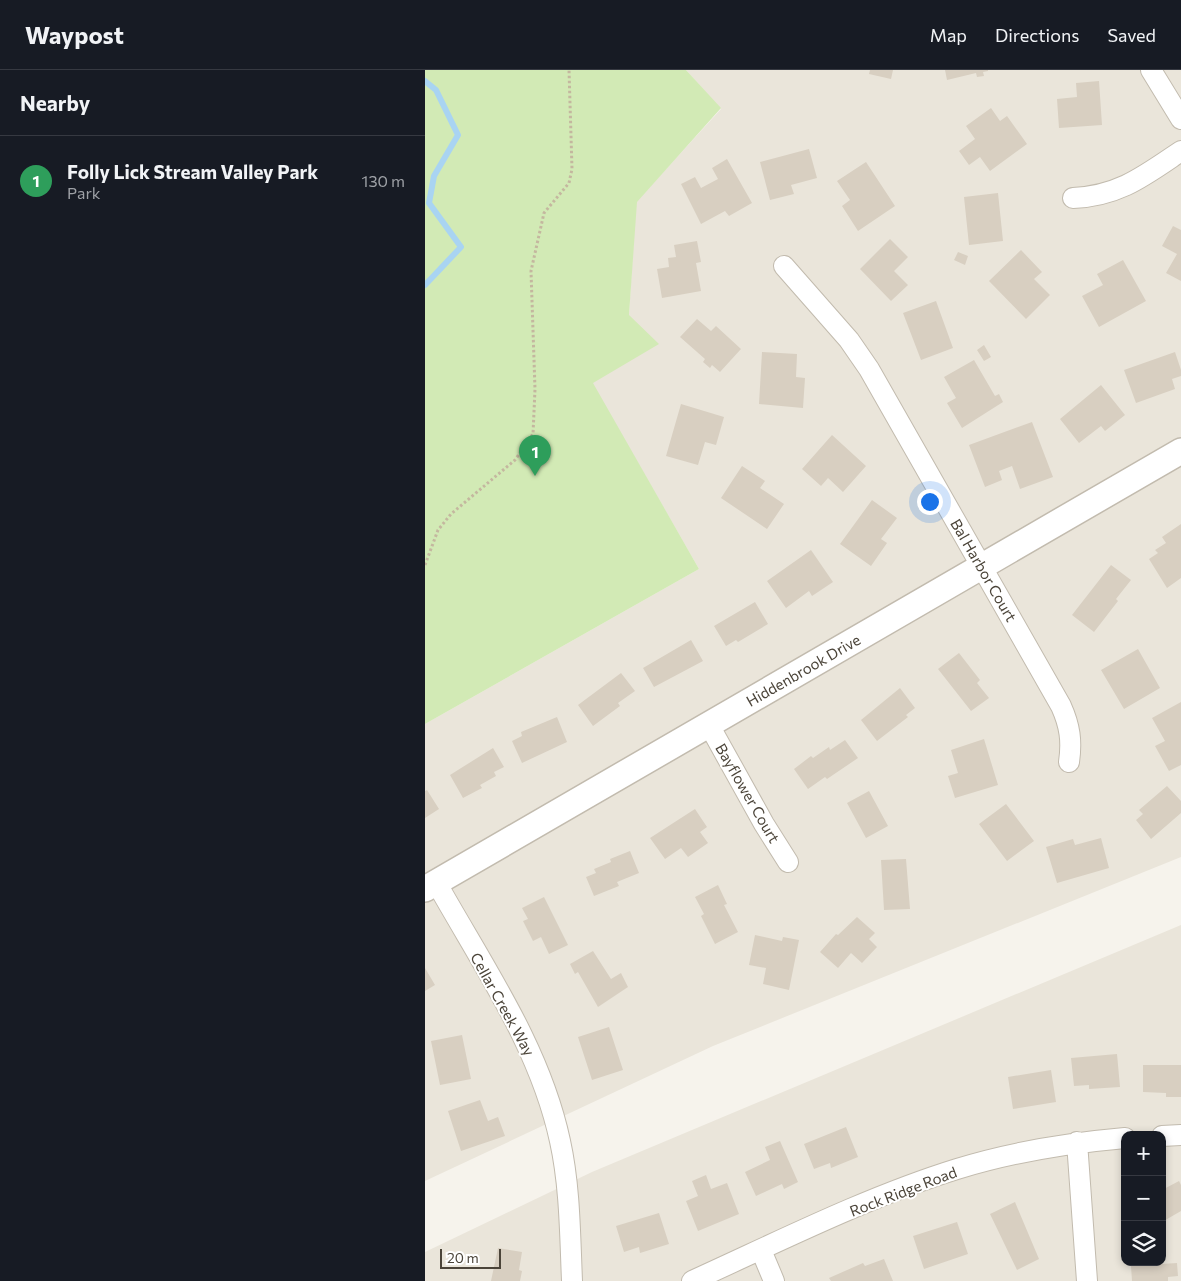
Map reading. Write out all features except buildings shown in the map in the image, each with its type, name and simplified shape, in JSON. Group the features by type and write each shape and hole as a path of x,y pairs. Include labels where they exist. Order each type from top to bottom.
{"street":[{"path":"1151,70 1181,119"},
{"path":"1073,198 1094,197 1116,191 1136,182 1181,151"},
{"name":"Bal Harbor Court","path":"784,266 849,340 864,362 1061,706 1068,722 1071,742 1069,762"},
{"name":"Hiddenbrook Drive","path":"431,886 1181,450"},
{"name":"Bayflower Court","path":"709,725 764,824 788,862"},
{"name":"Cellar Creek Way","path":"431,886 517,1022 549,1098 561,1142 567,1188 572,1281"},
{"path":"1166,1136 1181,1135"},
{"name":"Rock Ridge Road","path":"692,1281 898,1190 949,1172 1028,1151 1077,1142 1121,1138"},
{"path":"1077,1142 1087,1281"},
{"path":"761,1250 774,1281"}],"path":[{"path":"425,565 438,530 451,514 515,460 533,434 535,390 531,271 544,213 569,183 572,169 569,70"}],"shaded area":[{"path":"686,70 1181,70 1181,857 713,1046 425,1181 425,724 699,569 592,383 629,315 636,202 721,109"},
{"path":"1181,925 1181,1281 425,1281 425,1252 592,1172"}],"green space":[{"path":"425,70 686,70 721,108 637,202 629,315 659,344 593,383 699,569 425,724"}],"waterway":[{"path":"425,81 436,90 458,135 434,176 429,203 461,247 425,285"}],"place":[{"name":"Folly Lick Stream Valley Park","path":"535,476"}]}
